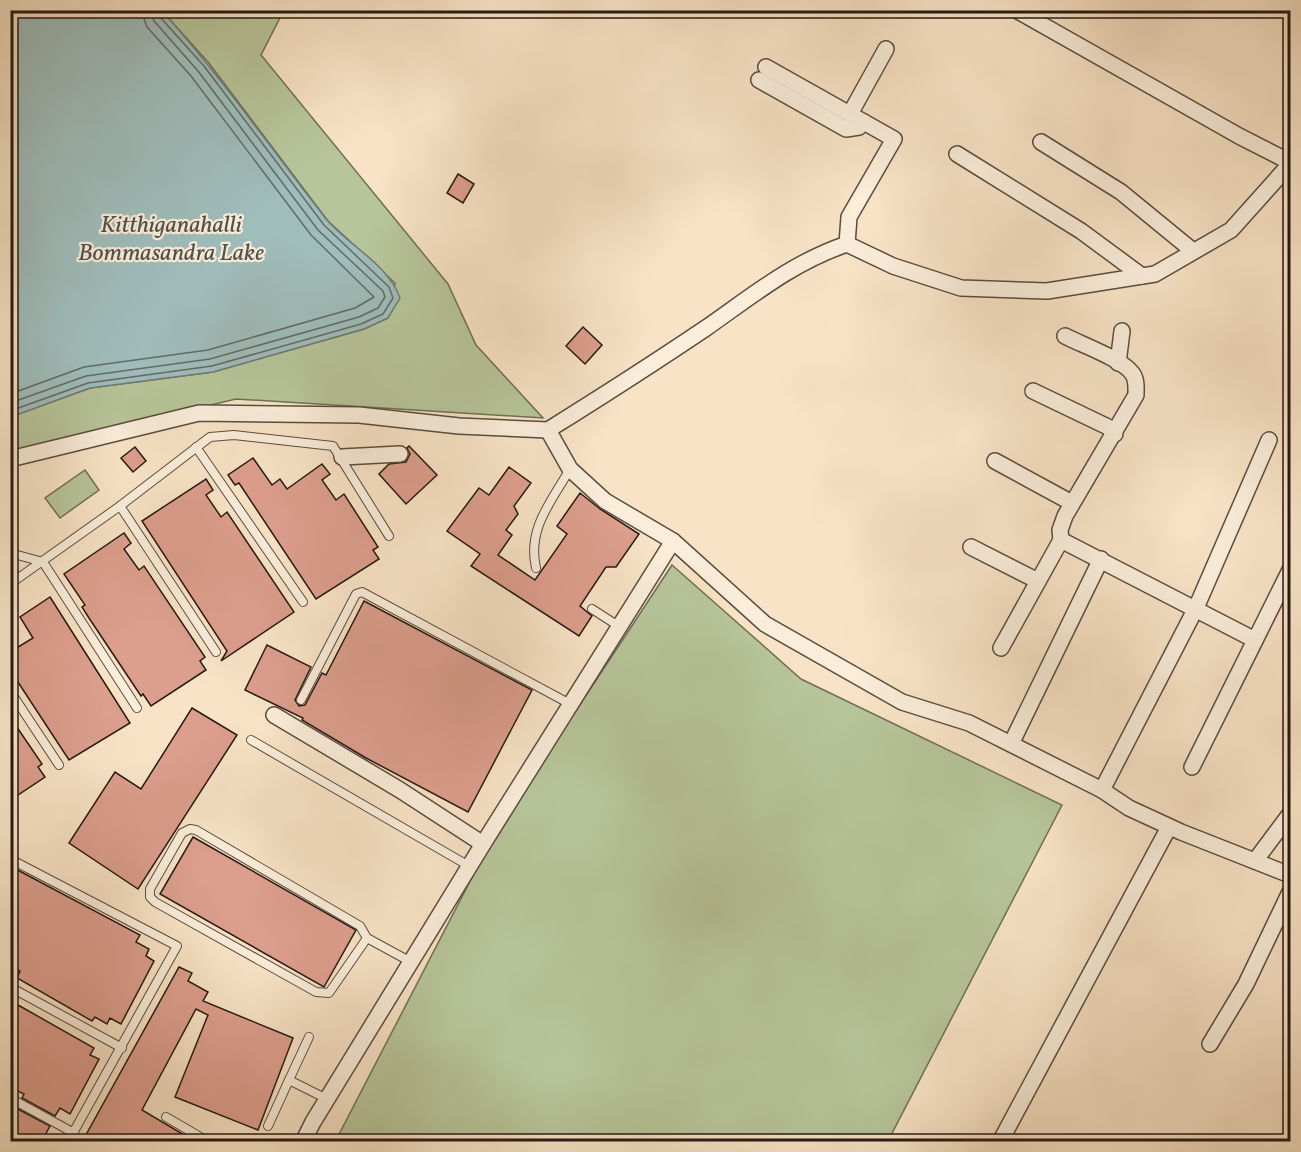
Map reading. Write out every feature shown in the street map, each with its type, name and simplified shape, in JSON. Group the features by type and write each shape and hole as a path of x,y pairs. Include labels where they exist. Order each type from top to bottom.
{"street":[{"path":"10,459 199,413 358,415 459,426 548,430 697,334 769,282 817,254 847,244 893,266 961,288 1047,291 1155,274 1231,230 1290,163 1016,10"},
{"path":"850,114 886,49"},
{"path":"847,244 849,218 894,139 850,114 763,74 846,129 859,127 864,122"},
{"path":"1041,142 1121,192 1193,251"},
{"path":"957,154 1082,231 1142,276"},
{"path":"1118,363 1122,331"},
{"path":"1001,648 1061,540 1060,530 1072,503 1115,434 1136,395 1136,383 1132,372 1065,336"},
{"path":"1033,391 1108,428 1115,434"},
{"path":"548,430 570,469 605,501 674,541 765,624 902,702 969,723 1102,790 1129,808 1169,827 1290,875"},
{"path":"1102,790 1196,608 1269,440"},
{"path":"342,457 400,454"},
{"path":"995,461 1072,503"},
{"path":"1061,540 1255,640"},
{"path":"303,1142 483,844 674,541"},
{"path":"971,547 1038,581"},
{"path":"1011,744 1101,559"},
{"path":"1192,767 1290,570"},
{"path":"274,715 400,790 483,844"},
{"path":"1255,861 1290,814"},
{"path":"1000,1142 1169,827"},
{"path":"1210,1044 1246,984 1290,892"}],"lane":[{"path":"10,585 120,506 210,437 234,435 333,446 342,457 389,536"},
{"path":"196,447 303,602"},
{"path":"536,568 532,542 537,528 570,469"},
{"path":"120,506 216,652"},
{"path":"10,554 43,562 137,708"},
{"path":"301,700 356,594 362,591 572,705"},
{"path":"592,609 620,627"},
{"path":"10,691 58,765"},
{"path":"251,740 470,866"},
{"path":"367,938 329,993 316,992 155,902 150,897 150,890 182,833 190,829 360,926 367,938 411,962"},
{"path":"10,859 177,946 123,1048 68,1142"},
{"path":"10,987 123,1048"},
{"path":"268,1126 309,1037"},
{"path":"289,1080 327,1099"},
{"path":"10,1098 74,1133"},
{"path":"166,1117 209,1142"}],"green space":[{"path":"284,10 261,55 448,284 476,345 543,418 236,399 11,452 10,417 90,388 213,372 364,329 388,318 395,283 328,221 208,62 162,11"},
{"path":"85,470 99,490 60,518 45,498"},
{"path":"672,565 801,679 1062,805 888,1141 335,1142 494,835"}],"water":[{"name":"Kitthiganahalli Bommasandra Lake","path":"10,11 162,11 226,87 326,219 387,275 400,298 388,318 364,329 213,372 90,388 11,417"}],"building":[{"path":"458,174 474,184 463,203 447,193"},
{"path":"583,327 602,345 585,364 566,346"},
{"path":"409,446 437,475 406,504 379,474 389,464 406,462 410,454 407,448"},
{"path":"135,447 146,461 133,472 121,458"},
{"path":"253,458 272,485 280,479 287,489 322,464 330,474 322,480 336,500 344,494 378,547 373,550 379,559 316,599 239,483 235,485 228,475"},
{"path":"509,467 531,483 514,506 518,514 506,530 512,535 498,555 535,580 567,534 557,526 580,493 639,534 616,567 606,567 580,606 592,616 579,636 471,566 480,554 447,531 479,488 489,495"},
{"path":"206,479 213,490 206,495 221,517 227,512 294,612 221,661 227,651 142,521"},
{"path":"124,533 131,543 124,549 139,570 144,566 205,657 200,661 206,670 151,706 143,694 141,696 89,618 82,607 85,605 64,574"},
{"path":"50,597 130,723 69,760 10,670 10,652 33,638 20,617"},
{"path":"364,601 532,690 468,812 366,758 302,720 303,718 245,690 267,645 311,667 295,700 299,706 305,705 322,673 326,675"},
{"path":"192,708 237,735 138,889 69,843 115,772 141,789"},
{"path":"10,717 42,764 38,767 45,777 18,795 16,793 10,796"},
{"path":"193,837 356,930 324,987 160,894"},
{"path":"10,866 140,935 136,942 149,949 146,956 154,961 121,1024 110,1018 107,1024 95,1017 92,1021 17,978 20,971 10,966"},
{"path":"179,967 192,973 188,981 208,992 203,1001 293,1038 258,1130 175,1097 208,1015 196,1009 142,1110 196,1142 82,1142"},
{"path":"18,1005 94,1048 90,1055 99,1059 70,1114 60,1108 55,1116 22,1098 24,1094 10,1087 10,1009 14,1011"},
{"path":"16,1108 50,1126 41,1142 10,1142 10,1119"}]}
